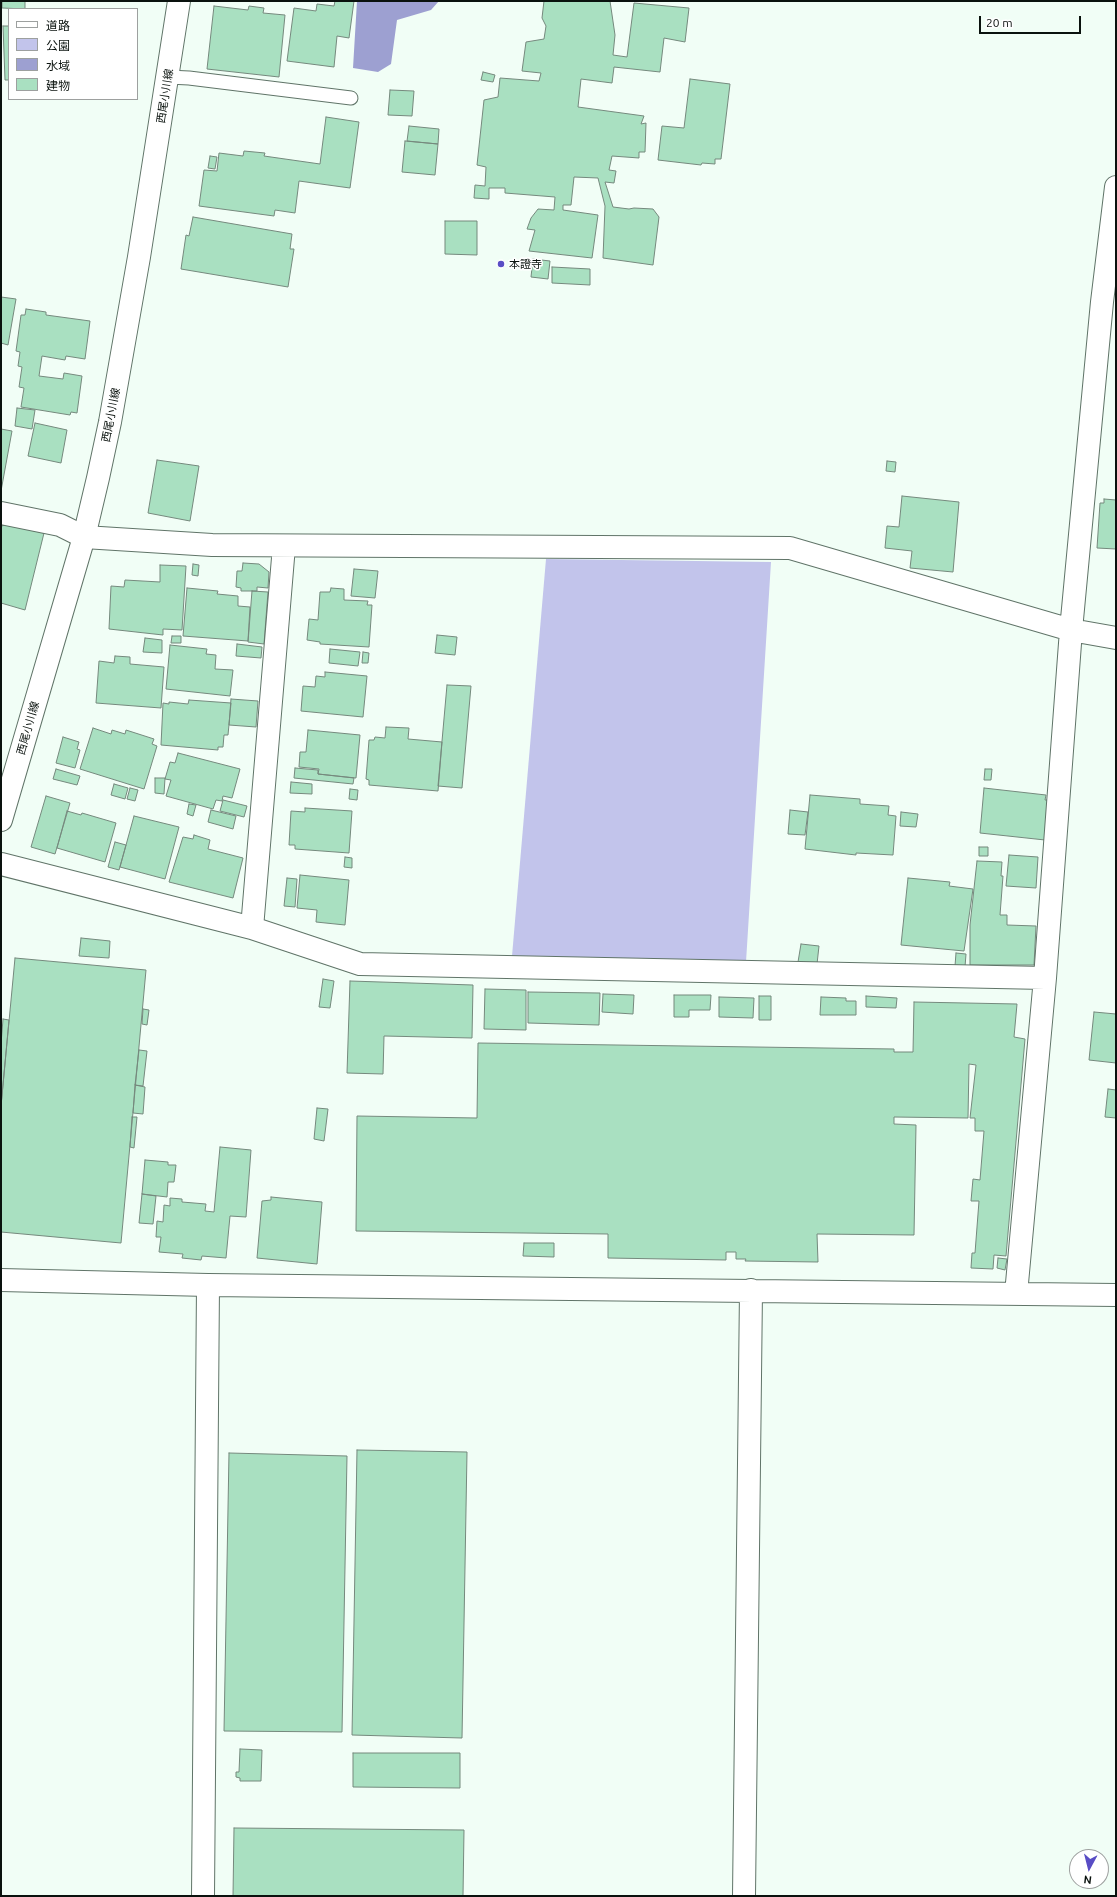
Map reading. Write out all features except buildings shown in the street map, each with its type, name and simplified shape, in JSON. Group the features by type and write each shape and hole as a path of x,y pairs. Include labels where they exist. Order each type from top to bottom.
{"street":[{"name":"西尾小川線","path":"1,820 84,537 110,422 168,77 179,1"},
{"path":"1016,1294 1045,978 1071,630 1102,302 1116,187"},
{"path":"1,513 60,525 84,537 212,545 790,548 1071,630 1116,638"},
{"path":"252,928 284,546"},
{"path":"1,864 252,928 360,964 1045,978"},
{"path":"1,1280 208,1285 751,1290 1116,1296"},
{"path":"203,1896 208,1285"},
{"path":"744,1896 751,1290"}],"lane":[{"path":"168,77 189,78 351,98"}],"green space":[{"path":"546,559 771,562 746,962 512,956"}],"water":[{"path":"357,1 439,1 431,10 397,20 391,64 378,72 353,68"}],"place":[{"name":"本證寺","path":"501,264"}]}
